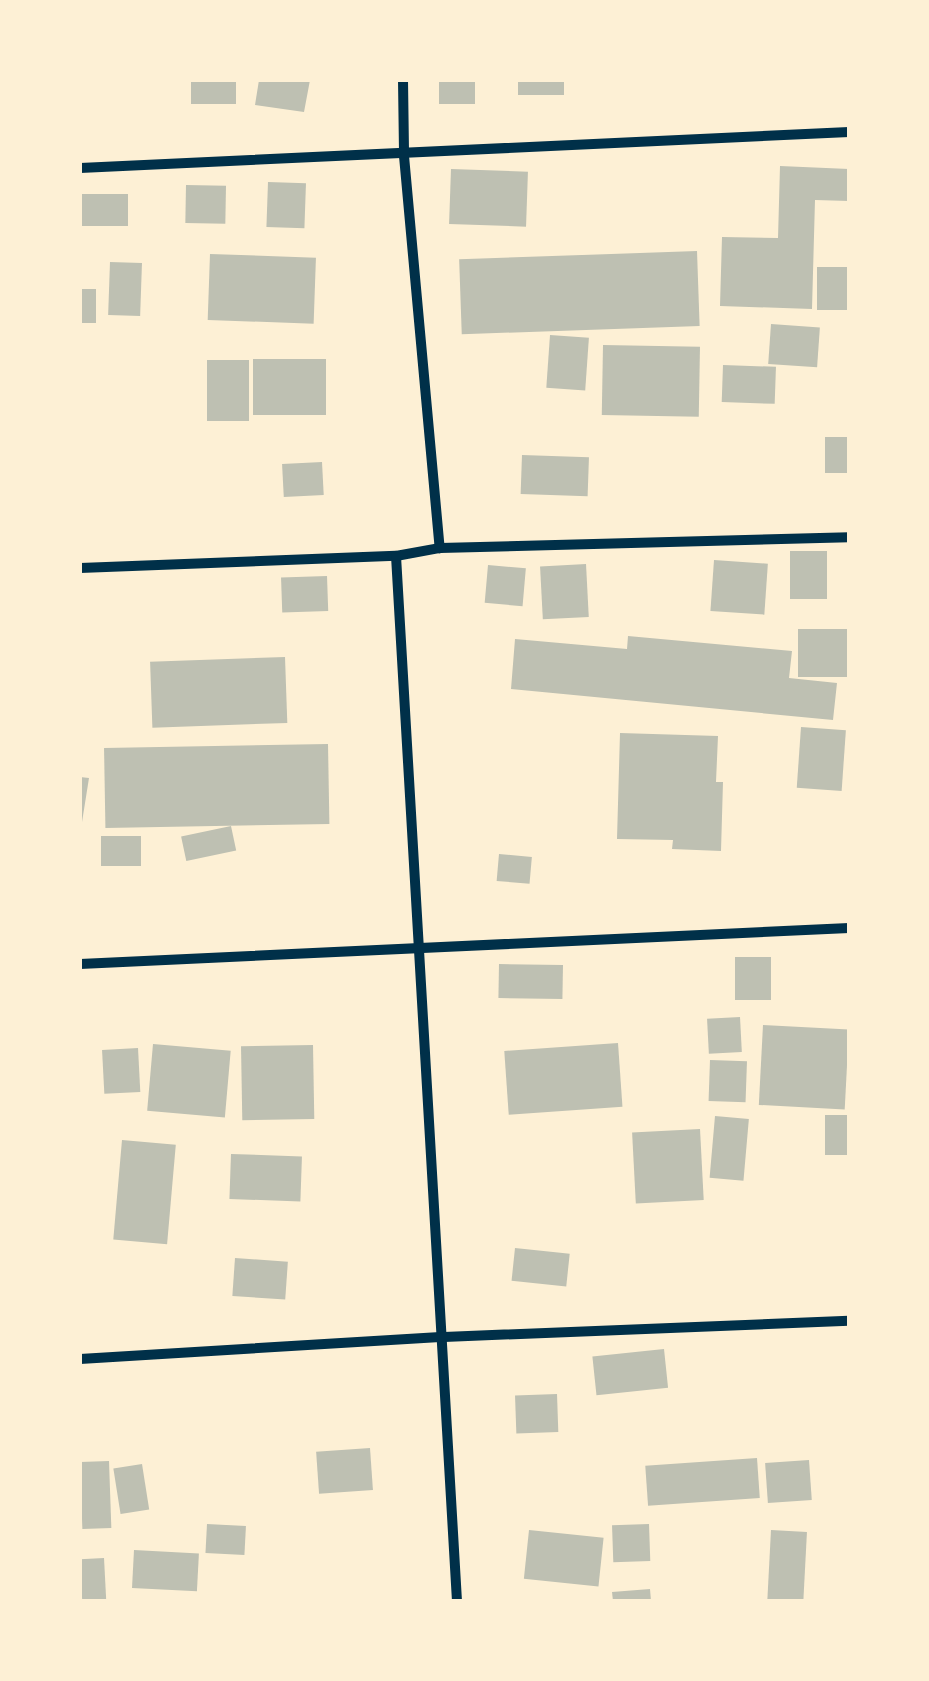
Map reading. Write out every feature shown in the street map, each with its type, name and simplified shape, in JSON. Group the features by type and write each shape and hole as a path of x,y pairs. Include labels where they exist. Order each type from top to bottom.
{"street":[{"path":"403,80 404,156 440,548"},
{"path":"80,168 404,156 849,132"},
{"path":"80,568 396,556 440,548 849,537"},
{"path":"396,556 457,1601"},
{"path":"80,964 849,928"},
{"path":"80,1358 444,1337 849,1321"}],"building":[{"path":"191,80 236,80 236,104 191,104"},
{"path":"259,80 310,80 304,112 255,105"},
{"path":"439,80 475,80 475,104 439,104"},
{"path":"518,80 564,80 564,95 518,95"},
{"path":"780,166 849,169 849,201 815,200 812,309 720,306 722,237 778,238"},
{"path":"451,169 528,172 526,227 449,224"},
{"path":"268,182 306,183 304,228 266,227"},
{"path":"186,185 226,186 225,224 185,223"},
{"path":"80,194 128,194 128,226 80,226"},
{"path":"697,251 700,326 462,334 459,259"},
{"path":"210,254 316,258 314,324 208,320"},
{"path":"110,262 142,263 140,316 108,315"},
{"path":"817,267 849,267 849,310 817,310"},
{"path":"80,289 96,289 96,323 80,323"},
{"path":"771,324 820,327 817,367 768,364"},
{"path":"550,335 589,338 585,391 546,388"},
{"path":"603,345 700,347 699,417 602,415"},
{"path":"253,359 326,359 326,415 253,415"},
{"path":"207,360 249,360 249,421 207,421"},
{"path":"723,365 776,367 775,404 722,402"},
{"path":"825,437 849,437 849,473 825,473"},
{"path":"522,455 589,457 588,496 521,494"},
{"path":"322,462 324,495 284,497 282,464"},
{"path":"790,551 827,551 827,599 790,599"},
{"path":"714,560 768,564 764,615 710,611"},
{"path":"586,564 589,617 543,619 540,566"},
{"path":"488,565 526,568 523,606 485,603"},
{"path":"327,576 328,611 282,613 281,578"},
{"path":"798,629 849,629 849,677 798,677"},
{"path":"628,636 792,651 789,678 837,683 833,720 511,689 515,639 627,649"},
{"path":"285,657 287,723 152,728 150,662"},
{"path":"801,727 846,730 842,791 797,788"},
{"path":"620,733 718,736 716,782 723,782 721,851 672,849 673,840 617,839"},
{"path":"328,744 329,824 105,828 104,748"},
{"path":"80,777 89,778 82,822 80,822"},
{"path":"231,826 236,850 186,861 181,837"},
{"path":"101,836 141,836 141,866 101,866"},
{"path":"499,854 532,857 530,884 497,881"},
{"path":"735,957 771,957 771,1000 735,1000"},
{"path":"499,964 563,965 562,999 498,998"},
{"path":"740,1017 742,1052 709,1054 707,1019"},
{"path":"763,1025 849,1030 845,1109 759,1105"},
{"path":"618,1043 622,1107 509,1115 504,1051"},
{"path":"153,1044 231,1051 225,1118 147,1111"},
{"path":"313,1045 314,1119 242,1120 241,1046"},
{"path":"138,1048 140,1092 104,1094 102,1050"},
{"path":"710,1060 747,1061 746,1102 709,1101"},
{"path":"825,1115 849,1115 849,1155 825,1155"},
{"path":"715,1116 749,1119 743,1181 710,1178"},
{"path":"700,1129 704,1200 636,1203 632,1133"},
{"path":"122,1140 176,1145 167,1244 113,1240"},
{"path":"231,1154 302,1156 300,1201 229,1199"},
{"path":"515,1248 570,1254 566,1287 512,1281"},
{"path":"235,1258 288,1262 285,1300 232,1296"},
{"path":"664,1349 668,1388 596,1395 592,1357"},
{"path":"557,1394 558,1432 516,1433 515,1395"},
{"path":"370,1448 373,1490 319,1494 316,1452"},
{"path":"757,1458 760,1498 648,1506 645,1466"},
{"path":"809,1460 812,1500 768,1503 765,1463"},
{"path":"109,1461 111,1528 82,1529 80,1462"},
{"path":"142,1464 149,1509 121,1514 113,1469"},
{"path":"207,1524 246,1526 244,1555 205,1553"},
{"path":"649,1524 650,1561 613,1562 612,1525"},
{"path":"529,1530 604,1538 598,1587 524,1579"},
{"path":"771,1530 807,1532 803,1601 767,1601"},
{"path":"134,1550 199,1553 197,1591 132,1588"},
{"path":"104,1558 106,1601 82,1601 80,1559"},
{"path":"650,1589 651,1601 613,1601 612,1592"}]}
